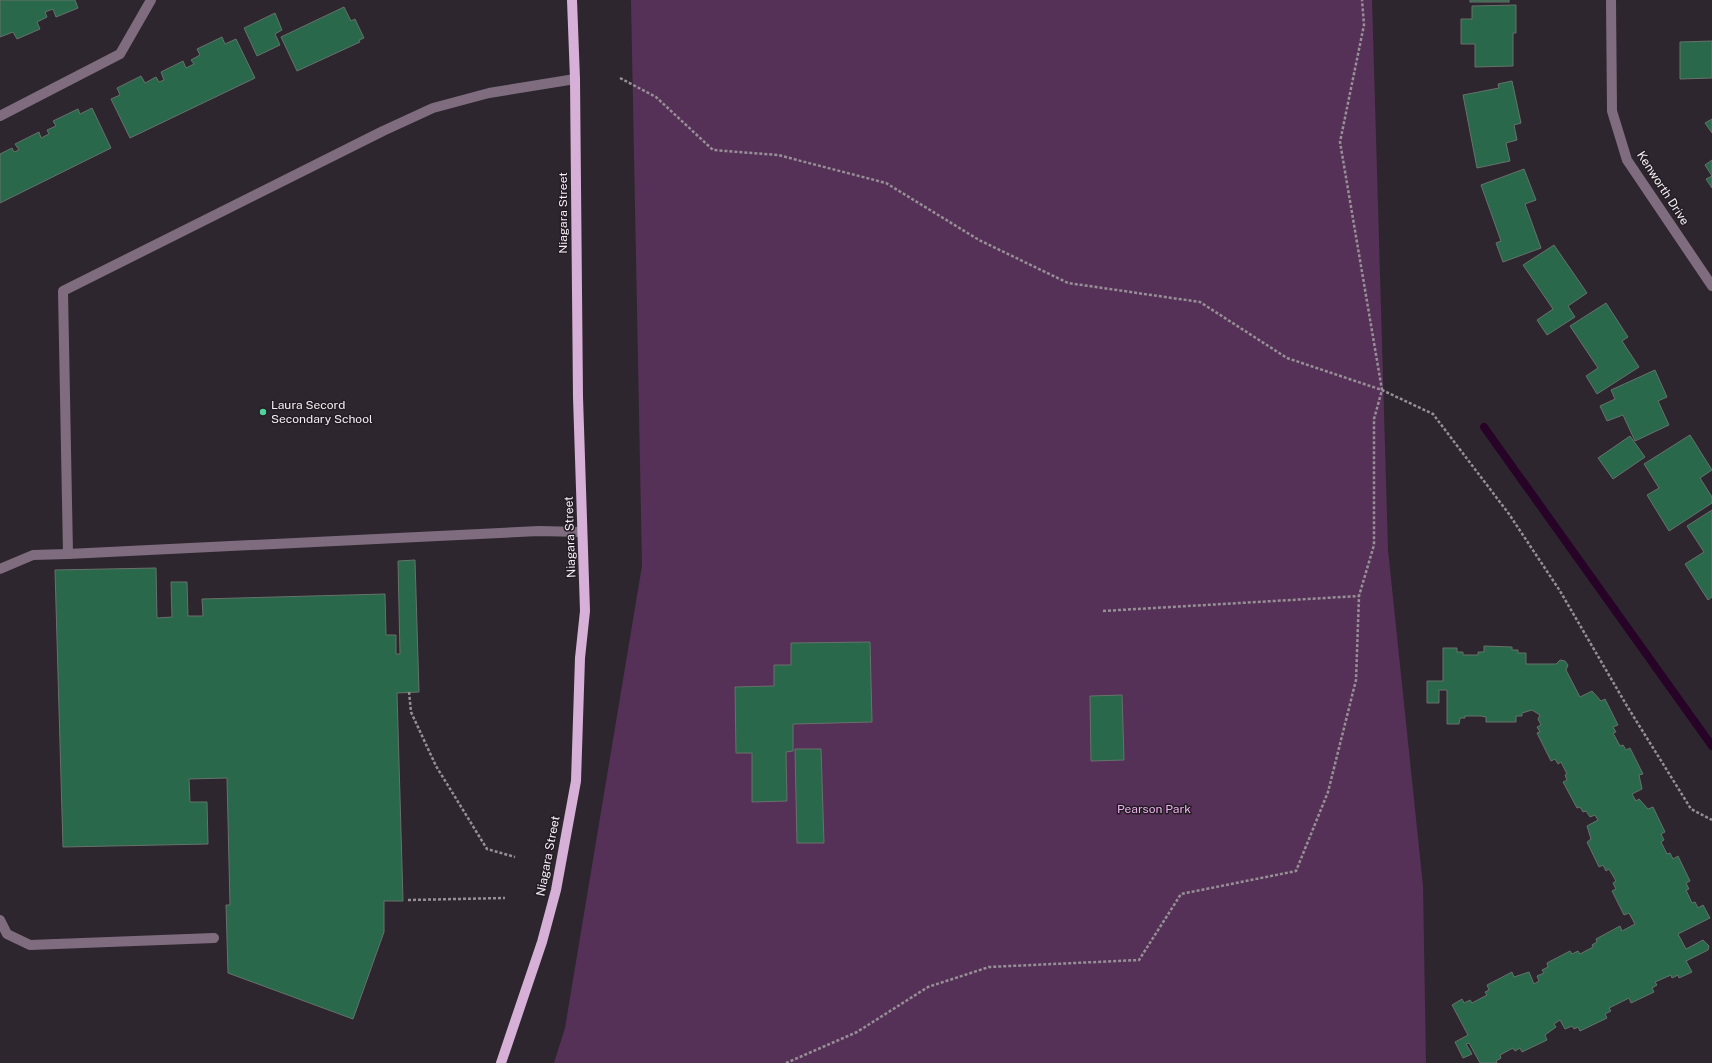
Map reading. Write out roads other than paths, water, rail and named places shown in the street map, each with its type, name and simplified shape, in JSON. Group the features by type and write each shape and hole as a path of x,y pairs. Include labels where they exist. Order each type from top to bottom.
{"main road":[{"name":"Niagara Street","path":"501,1063 542,942 556,890 576,781 580,658 585,611 578,397 576,79 572,0"}],"street":[{"path":"0,116 120,54 151,0"},
{"name":"Kenworth Drive","path":"1611,0 1612,111 1627,160 1712,286"},
{"path":"68,554 63,291 383,131 433,108 489,93 576,79"},
{"path":"0,569 33,555 539,532 582,532"},
{"path":"0,920 7,934 30,944 214,938"}],"waterway":[{"path":"1484,427 1712,746"}],"place":[{"name":"Laura Secord Secondary School","path":"263,412"}],"park label":[{"name":"Pearson Park","path":"1154,809"}]}
